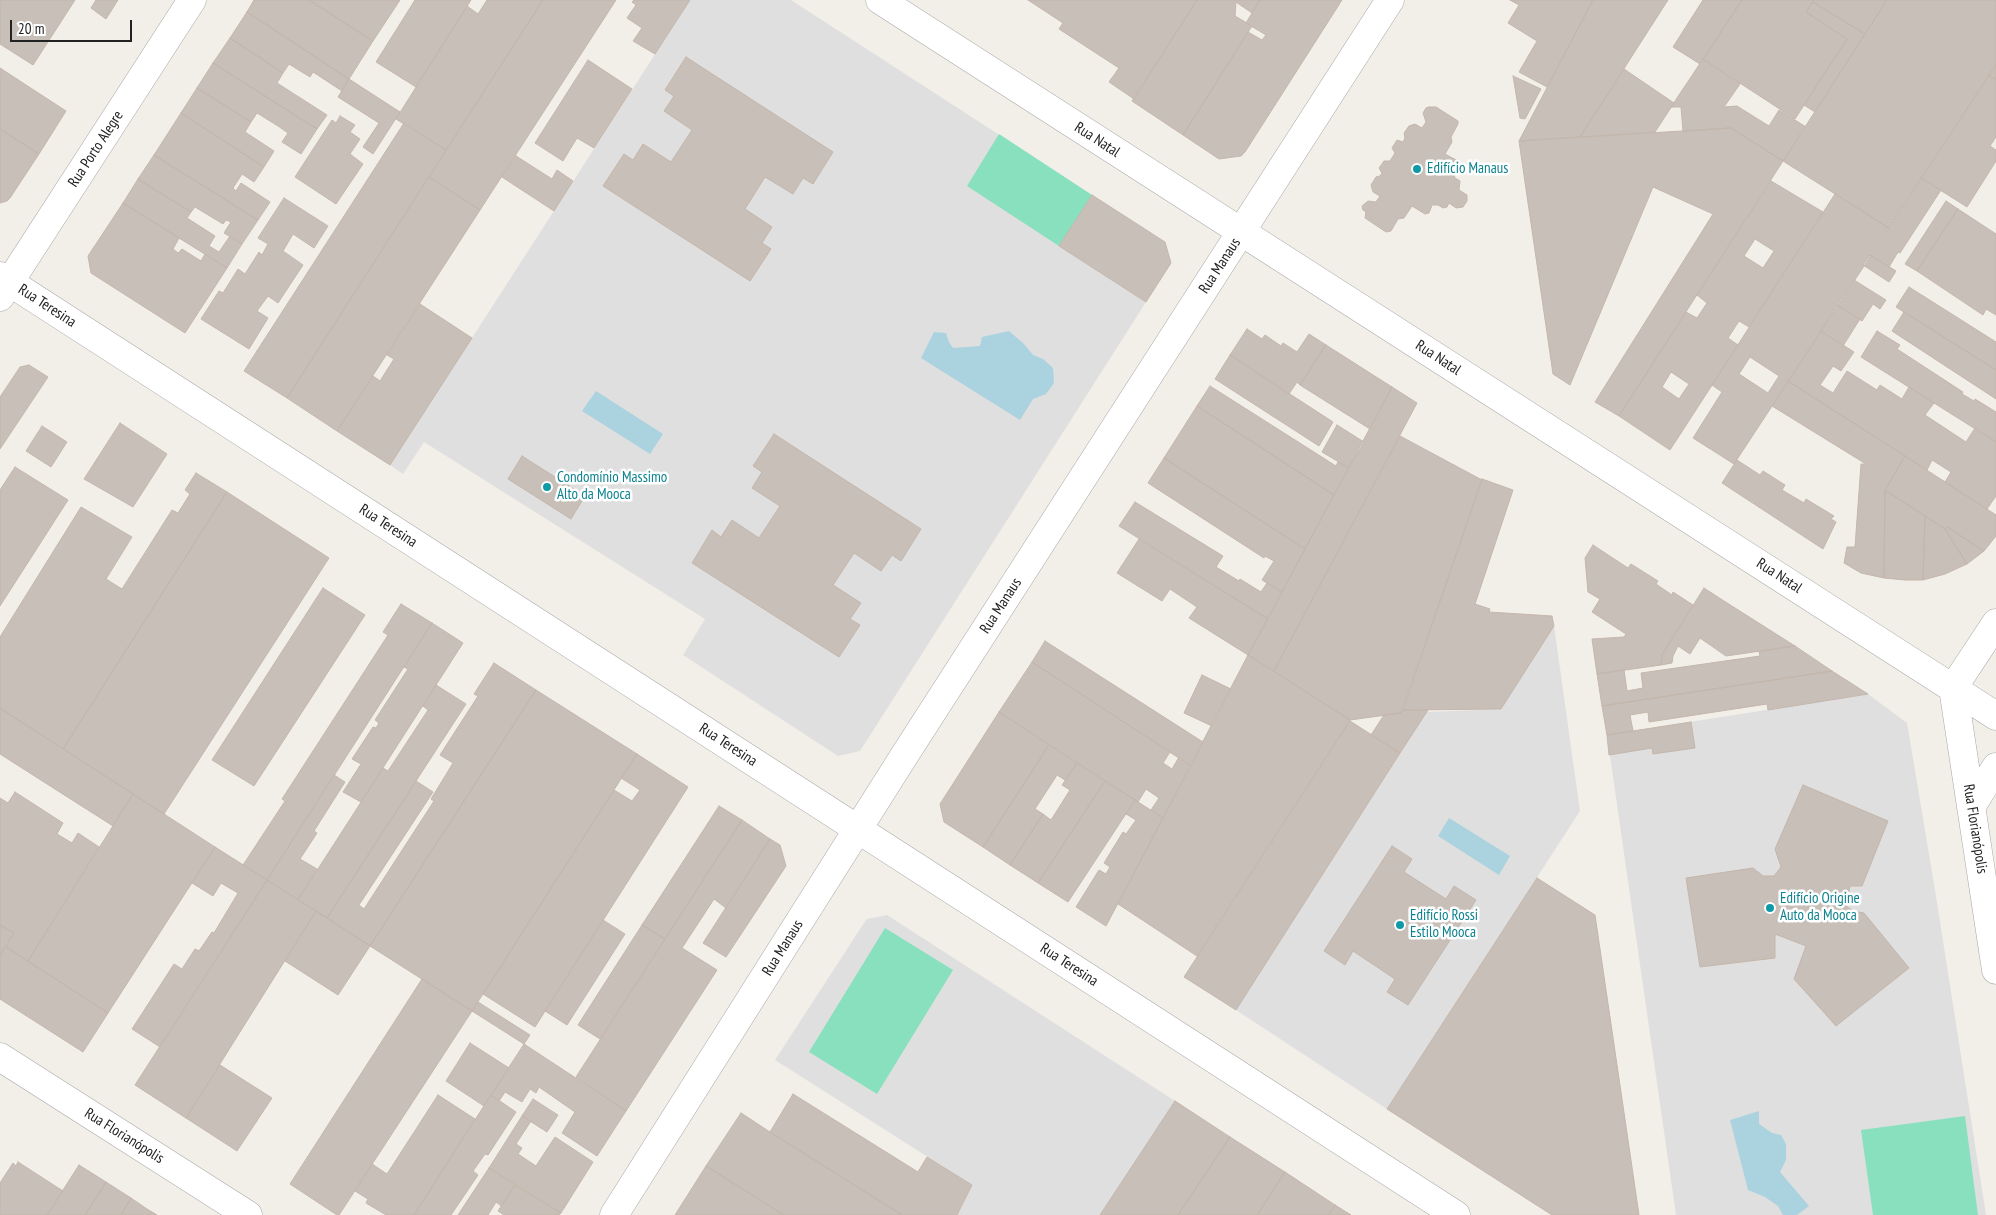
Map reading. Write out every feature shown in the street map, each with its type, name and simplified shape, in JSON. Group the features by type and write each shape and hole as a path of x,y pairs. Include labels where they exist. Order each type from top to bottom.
{"street":[{"name":"Rua Porto Alegre","path":"3,285 192,0"},
{"name":"Rua Natal","path":"880,0 1996,716"},
{"name":"Rua Manaus","path":"614,1215 858,828 1390,0"},
{"name":"Rua Teresina","path":"3,285 858,828 1456,1215"},
{"path":"1953,688 1996,623"},
{"name":"Rua Florianópolis","path":"1953,688 1996,970"},
{"path":"1972,807 1996,767"},
{"name":"Rua Florianópolis","path":"0,1057 248,1215"}],"shaded area":[{"path":"690,0 791,0 1092,195 1059,246 1146,302 860,751 838,756 683,655 705,619 424,442 403,474 390,465"},
{"path":"1554,626 1580,811 1387,1109 1236,1010 1426,712 1501,709"},
{"path":"1868,694 1907,723 1986,1215 1676,1215 1607,735"},
{"path":"887,915 1175,1101 1100,1215 957,1215 972,1185 775,1060 867,919"}],"green space":[{"path":"999,134 1092,195 1059,246 967,186"},
{"path":"885,928 953,970 877,1094 809,1052"},
{"path":"1965,1116 1978,1215 1873,1215 1861,1130"}],"water":[{"path":"1009,331 1033,355 1043,359 1053,368 1054,383 1046,394 1033,399 1020,420 921,358 934,332 946,333 953,348 980,346 982,337"},
{"path":"596,391 663,434 650,454 582,411"},
{"path":"1449,818 1510,856 1499,875 1438,836"},
{"path":"1759,1111 1759,1124 1772,1133 1781,1135 1786,1144 1786,1160 1780,1172 1809,1206 1797,1215 1783,1215 1778,1206 1765,1197 1748,1190 1730,1120"}],"building":[{"path":"0,0 75,0 33,65 0,44"},
{"path":"96,0 118,0 106,19 91,8"},
{"path":"254,0 309,0 373,41 349,79 247,12"},
{"path":"309,0 400,0 373,41"},
{"path":"415,0 471,0 416,87 376,62"},
{"path":"487,0 543,0 446,150 396,119 467,6 478,14"},
{"path":"543,0 616,0 480,210 429,177"},
{"path":"634,0 690,0 655,54 633,41 642,28 627,18 636,5 632,2"},
{"path":"1028,0 1197,0 1134,99 1109,82 1119,68 1059,29 1063,23"},
{"path":"1197,0 1260,0 1252,13 1236,2 1235,16 1252,26 1183,135 1132,101"},
{"path":"1260,0 1342,0 1245,152 1241,156 1219,159 1183,135 1248,32 1262,40 1266,35 1246,23"},
{"path":"1510,0 1593,0 1547,87 1519,72 1537,41 1508,23 1519,5"},
{"path":"1593,0 1668,0 1580,137 1519,141"},
{"path":"1703,0 1742,0 1700,64 1673,47"},
{"path":"1742,0 1814,0 1806,12 1847,39 1795,119 1703,59"},
{"path":"1814,0 1887,0 1865,34 1813,2"},
{"path":"1887,0 1996,0 1996,65 1889,228 1783,161"},
{"path":"1813,2 1865,34 1815,112 1804,105 1847,39 1806,12"},
{"path":"247,12 349,79 342,91 313,72 310,77 289,64 283,73 230,38"},
{"path":"230,38 283,73 277,83 327,115 317,129 213,63"},
{"path":"686,57 833,152 813,184 803,178 793,194 765,177 745,209 772,227 762,243 771,249 750,281 603,186 624,154 633,160 643,144 671,162 692,130 664,111 674,96 665,90"},
{"path":"1703,59 1740,84 1724,107 1737,106 1769,126 1779,110 1806,127 1783,161 1731,128 1683,131 1681,107 1671,107"},
{"path":"588,60 632,89 594,148 577,138 563,161 535,143"},
{"path":"213,63 317,129 301,154 282,142 288,133 278,126 257,113 251,122 197,88"},
{"path":"1996,65 1996,80 1989,75"},
{"path":"0,68 66,111 39,154 0,129"},
{"path":"1624,69 1674,103 1655,132 1580,137"},
{"path":"1989,75 1996,80 1996,137 1990,146 1996,150 1996,161 1967,207 1921,178"},
{"path":"1513,76 1541,89 1525,119 1520,118"},
{"path":"349,79 400,112 373,154 363,147 379,123 338,97"},
{"path":"197,88 251,122 245,132 274,151 264,167 181,113"},
{"name":"Edifício Manaus","path":"1429,107 1436,107 1458,121 1451,137 1452,142 1445,154 1458,161 1459,167 1453,172 1455,178 1460,181 1459,190 1467,195 1467,201 1463,207 1456,208 1449,203 1447,207 1443,208 1438,205 1432,205 1429,213 1425,214 1412,206 1404,218 1398,219 1391,231 1386,232 1365,218 1366,212 1362,206 1368,201 1376,202 1380,196 1373,192 1371,185 1376,177 1382,173 1379,168 1384,161 1390,161 1395,153 1392,148 1397,140 1403,142 1405,138 1404,133 1409,126 1415,124 1422,128 1426,122 1423,113"},
{"path":"181,113 264,167 254,182 242,174 233,188 236,191 241,183 270,202 258,220 154,155"},
{"path":"340,116 355,125 350,132 360,139 350,154 363,164 336,204 295,177 332,120 336,123"},
{"path":"404,123 446,150 287,398 244,371"},
{"path":"1731,128 1783,161 1619,416 1595,402 1713,214 1653,187 1570,385 1553,374 1519,141"},
{"path":"0,129 39,154 10,198 0,203"},
{"path":"154,155 258,220 242,244 224,233 231,222 226,220 223,224 195,207 191,212 138,179"},
{"path":"516,156 552,179 557,170 573,181 554,211 502,177"},
{"path":"429,177 480,210 337,431 287,398"},
{"path":"1921,178 1941,190 1889,267 1870,255"},
{"path":"138,179 191,212 187,218 215,236 209,246 219,252 230,236 242,244 227,268 123,203"},
{"path":"1771,181 1823,212 1749,327 1739,321 1728,338 1738,345 1670,450 1619,416 1686,312 1697,318 1707,303 1697,295","holes":["1755,239 1774,251 1763,268 1744,256","1671,372 1689,384 1679,399 1662,387"]},
{"path":"1835,194 1889,228 1734,464 1693,438 1722,392 1712,385","holes":["1750,357 1779,376 1768,393 1739,374"]},
{"path":"1092,195 1165,242 1171,263 1146,302 1059,246"},
{"path":"284,198 328,226 314,248 293,234 283,251 303,265 278,303 268,296 257,311 268,318 249,349 201,319 219,291 223,293 238,269 245,274 259,252 262,255 268,244 258,238"},
{"path":"1946,201 1958,209 1917,271 1905,264"},
{"path":"123,203 179,238 173,249 178,253 182,249 201,261 205,254 227,268 185,333 91,273 88,256"},
{"path":"1958,209 1996,234 1996,315 1986,309 1983,315 1917,271"},
{"path":"1870,255 1896,271 1889,282 1863,265"},
{"path":"1854,280 1886,300 1880,309 1873,304 1862,321 1837,305"},
{"path":"1909,287 1996,342 1996,370 1896,307"},
{"path":"420,304 472,338 390,465 337,431 373,376 380,381 394,359 387,355"},
{"path":"1837,305 1860,319 1843,346 1821,331"},
{"path":"1904,312 1996,370 1996,399 1892,331"},
{"path":"1247,329 1262,339 1265,335 1281,346 1283,343 1297,352 1309,334 1326,345 1300,385 1297,382 1289,394 1230,355"},
{"path":"1821,331 1854,352 1841,371 1833,366 1820,385 1833,393 1847,371 1877,390 1880,385 1902,399 1909,387 1934,403 1925,415 1966,442 1975,428 1996,442 1996,496 1987,509 1945,482 1951,472 1932,460 1927,470 1788,381"},
{"path":"1877,331 1900,345 1897,349 1963,392 1962,394 1974,401 1975,399 1996,412 1996,442 1861,357"},
{"path":"1326,345 1392,387 1370,429 1300,385"},
{"path":"1230,355 1333,422 1319,446 1215,379"},
{"path":"29,365 48,377 0,449 0,397 20,367"},
{"path":"1788,381 1905,456 1885,490 1884,578 1861,573 1844,563 1847,547 1855,547 1861,464 1866,464 1772,406"},
{"path":"1210,386 1336,466 1338,462 1349,468 1334,495 1197,406"},
{"path":"1392,387 1417,403 1274,671 1248,655"},
{"path":"1197,406 1334,495 1305,549 1164,458"},
{"path":"120,423 167,454 133,507 84,479"},
{"path":"1337,425 1364,442 1349,468 1322,452"},
{"path":"42,426 67,442 51,467 26,451"},
{"path":"774,434 921,529 901,561 892,555 881,571 854,553 833,585 861,603 850,619 860,625 839,657 692,563 712,530 721,537 732,520 759,538 780,506 752,488 762,472 753,466"},
{"path":"1400,436 1482,480 1401,713 1350,720 1274,671"},
{"name":"Condomínio Massimo Alto da Mooca","path":"522,456 585,496 571,519 508,479"},
{"path":"1905,456 1996,515 1996,536 1984,551 1947,527 1945,529 1885,490"},
{"path":"1164,458 1305,549 1282,592 1262,580 1274,561 1265,556 1264,558 1148,483"},
{"path":"1737,460 1760,475 1763,471 1785,485 1782,490 1804,503 1806,499 1834,516 1831,519 1836,522 1823,549 1722,483"},
{"path":"15,467 68,500 0,606 0,490"},
{"path":"196,473 227,492 63,749 0,708 0,637 81,507 132,537 106,579 122,589 172,510 178,513 190,494 185,490"},
{"path":"1482,479 1513,490 1475,604 1490,609 1489,612 1552,616 1554,626 1501,709 1403,710"},
{"path":"1885,490 1925,516 1923,580 1884,578"},
{"path":"227,492 329,558 164,814 63,749"},
{"path":"1135,502 1223,556 1216,567 1261,592 1267,583 1282,592 1268,619 1119,526"},
{"path":"1925,516 1945,529 1967,564 1945,574 1923,580"},
{"path":"1947,527 1984,551 1967,564 1945,529"},
{"path":"1139,539 1268,619 1248,655 1189,618 1197,607 1170,589 1162,601 1117,573"},
{"path":"1593,545 1628,568 1631,564 1658,581 1656,584 1672,595 1673,592 1693,605 1662,655 1661,665 1597,674 1592,639 1624,637 1626,634 1592,612 1600,599 1588,592 1585,558"},
{"path":"323,588 365,615 254,786 212,760"},
{"path":"1704,588 1795,646 1726,656 1700,638 1690,654 1678,646 1672,663 1661,665 1662,655"},
{"path":"401,604 432,623 267,880 243,865 285,801 282,799 388,635 383,632"},
{"path":"432,623 463,643 361,802 343,792 361,764 352,759 373,727 376,728 379,723 375,720 408,669 404,667"},
{"path":"1045,641 1203,742 1191,766 1032,662"},
{"path":"1795,646 1832,671 1602,706 1597,674 1624,670 1627,691 1643,688 1641,673 1760,656 1759,651"},
{"path":"1248,655 1350,720 1197,956 1118,904"},
{"path":"1032,662 1170,752 1163,763 1172,769 1179,757 1191,766 1163,818 1151,810 1159,798 1146,789 1138,802 999,712"},
{"path":"494,663 536,690 370,946 327,918 416,781 433,792 359,905 364,909 434,801 431,799 453,763 440,755 478,696 474,694"},
{"path":"1832,671 1868,694 1768,710 1767,704 1649,722 1648,712 1630,715 1633,731 1607,735 1602,706"},
{"path":"1202,675 1231,689 1212,726 1184,713"},
{"path":"436,685 466,704 327,918 298,900 383,768 388,771 428,710 423,706"},
{"path":"536,690 637,754 472,1011 370,946"},
{"path":"0,708 133,794 113,826 0,754"},
{"path":"1403,710 1428,710 1400,753 1371,735 1384,715 1401,713"},
{"path":"999,712 1049,745 983,847 944,822 940,804"},
{"path":"1350,721 1400,753 1236,1010 1184,977"},
{"path":"1691,722 1695,748 1653,754 1652,748 1609,755 1607,735"},
{"path":"1049,745 1077,763 1065,780 1057,775 1035,809 1043,814 1010,865 983,847"},
{"path":"637,754 688,787 535,1027 483,994 614,790 632,801 640,790 621,778"},
{"path":"1077,763 1105,781 1038,883 1010,865 1043,814 1051,820 1070,790 1062,785"},
{"path":"334,775 345,782 314,831 317,833 300,859 317,869 298,900 267,880"},
{"path":"1105,781 1135,800 1068,902 1038,883"},
{"name":"Edifício Origine Auto da Mooca","path":"1803,785 1888,821 1862,886 1850,886 1846,906 1853,911 1864,913 1909,968 1836,1026 1794,979 1806,946 1775,934 1775,958 1700,967 1686,878 1753,868 1763,876 1774,876 1781,867 1775,849"},
{"path":"15,792 63,823 57,834 72,843 78,833 99,847 28,961 6,947 14,933 0,925 0,798 8,803"},
{"path":"133,794 215,847 108,1013 28,961"},
{"path":"1135,800 1163,818 1106,926 1076,907 1099,870 1106,874 1110,867 1104,863 1123,832 1126,834 1136,820 1126,814"},
{"path":"719,806 742,820 665,939 642,925"},
{"path":"742,820 770,839 726,908 714,899 682,948 717,970 626,1111 576,1077"},
{"path":"770,839 780,845 786,866 726,957 703,943"},
{"name":"Edifício Rossi Estilo Mooca","path":"1392,846 1412,859 1404,872 1446,899 1454,886 1476,900 1408,1005 1387,992 1395,979 1353,951 1345,965 1324,951"},
{"path":"215,847 267,880 160,1047 132,1029 174,964 182,969 195,949 199,951 212,932 214,933 238,893 221,883 213,896 192,883"},
{"path":"1537,878 1595,915 1639,1215 1552,1215 1387,1109"},
{"path":"267,880 316,911 186,1118 135,1085"},
{"path":"316,911 370,946 338,995 285,961"},
{"path":"603,920 625,934 567,1025 545,1011"},
{"path":"0,925 14,933 0,955"},
{"path":"642,925 665,939 600,1039 578,1025"},
{"path":"6,947 108,1013 83,1052 0,999 0,955"},
{"path":"422,979 472,1011 339,1215 337,1215 290,1184"},
{"path":"478,1002 530,1035 524,1044 472,1011"},
{"path":"470,1043 509,1068 484,1106 446,1081"},
{"path":"524,1044 626,1111 597,1156 562,1133 575,1112 539,1087 536,1093 530,1089 522,1102 505,1092 499,1101 491,1095"},
{"path":"220,1065 272,1098 237,1151 186,1118"},
{"path":"793,1094 918,1172 927,1157 972,1185 957,1215 902,1215 770,1132"},
{"path":"438,1095 475,1119 414,1215 386,1215 366,1203 368,1199 355,1191 372,1164 387,1174"},
{"path":"491,1095 516,1112 488,1155 485,1154 473,1171 478,1175 451,1215 414,1215"},
{"path":"533,1099 558,1115 547,1132 522,1116"},
{"path":"1175,1101 1230,1137 1178,1215 1100,1215"},
{"path":"741,1113 902,1215 784,1215 706,1166"},
{"path":"522,1116 531,1121 516,1144 522,1148 518,1154 536,1166 555,1137 593,1162 561,1213 489,1168"},
{"path":"1230,1137 1285,1172 1257,1215 1178,1215"},
{"path":"18,1162 63,1191 47,1215 0,1215 0,1183 13,1163 16,1166"},
{"path":"79,1165 106,1182 85,1215 47,1215"},
{"path":"706,1166 784,1215 675,1215"},
{"path":"489,1168 515,1185 501,1206 496,1202 488,1215 458,1215"},
{"path":"1285,1172 1335,1205 1328,1215 1257,1215"},
{"path":"106,1182 131,1198 121,1215 85,1215"},
{"path":"515,1185 561,1213 559,1215 504,1215 498,1211"},
{"path":"131,1198 147,1209 157,1215 121,1215"},
{"path":"1335,1205 1351,1215 1328,1215"}],"place":[{"name":"Edifício Manaus","path":"1417,169"},
{"name":"Condomínio Massimo Alto da Mooca","path":"547,487"},
{"name":"Edifício Origine Auto da Mooca","path":"1770,908"},
{"name":"Edifício Rossi Estilo Mooca","path":"1400,925"}]}
